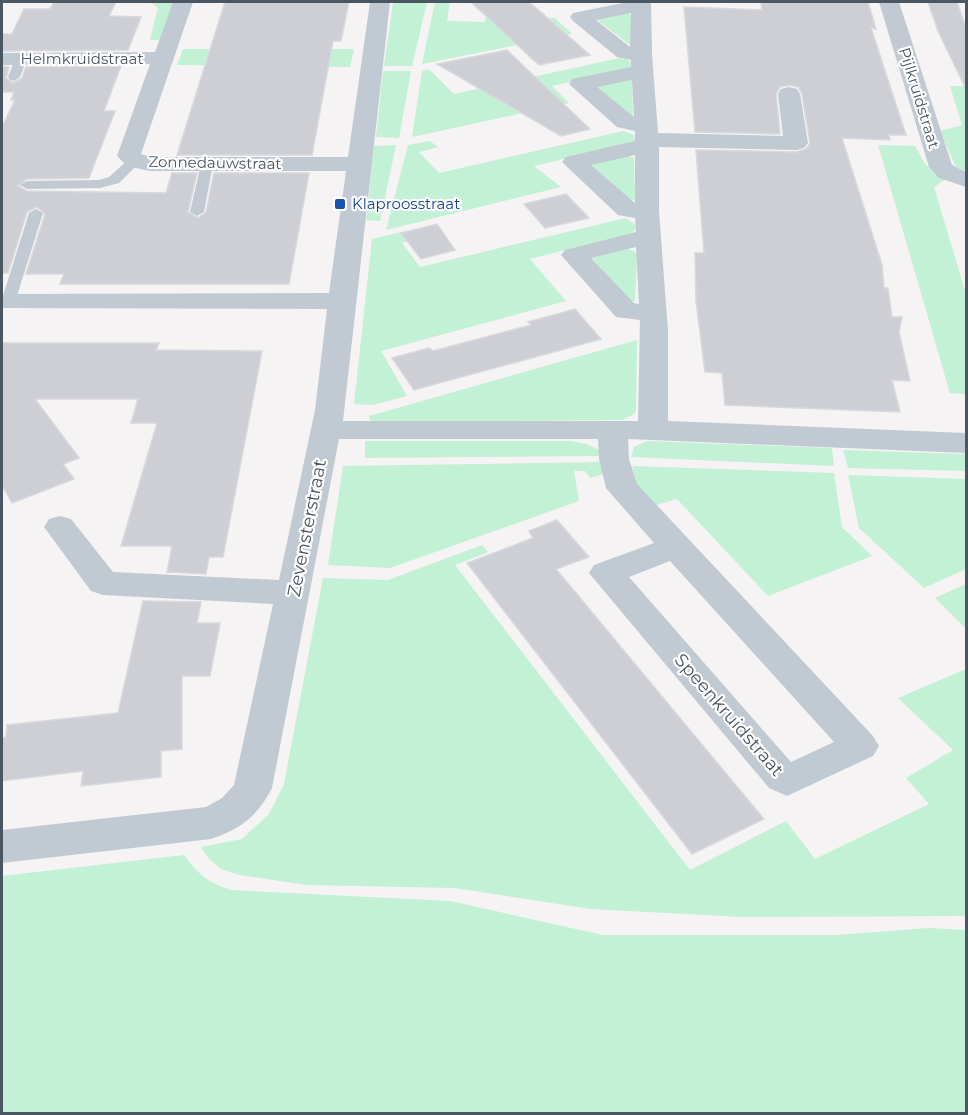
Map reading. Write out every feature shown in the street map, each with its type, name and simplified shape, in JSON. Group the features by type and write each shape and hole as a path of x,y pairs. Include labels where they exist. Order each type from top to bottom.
{"street":[{"name":"Zonnedauwstraat","path":"183,2 129,156 135,161 150,164 359,164"},
{"name":"Zevensterstraat","path":"2,847 211,823 230,814 245,803 253,788 327,430 341,301 380,2"},
{"name":"Pijlkruidstraat","path":"889,2 941,167 947,173 966,180"},
{"path":"641,63 624,53 580,17 641,3 641,63 646,138 651,313 654,331 653,430"},
{"name":"Helmkruidstraat","path":"12,65 162,58"},
{"path":"641,63 580,84 646,138"},
{"path":"648,224 627,210 574,162 646,138 796,143 789,94"},
{"path":"648,224 574,255 626,312 651,313"},
{"path":"9,302 341,301"},
{"path":"327,430 653,430 966,443"},
{"name":"Speenkruidstraat","path":"612,430 614,459 622,488 860,746 787,781 782,777 606,573 675,547"},
{"path":"60,527 103,583 294,593"}],"lane":[{"path":"27,185 100,184 114,180 135,161"},
{"path":"197,212 207,164"},
{"path":"9,302 36,213"}],"green space":[{"path":"150,2 173,2 173,11 161,40 150,40 158,8"},
{"path":"393,2 427,2 412,66 384,66"},
{"path":"435,2 450,2 447,21 485,22 487,12 545,13 545,18 555,18 572,34 422,64"},
{"path":"629,13 632,17 630,45 595,18"},
{"path":"183,49 354,49 350,67 177,65"},
{"path":"620,58 632,63 630,68 552,86 569,103 412,137 422,71 429,69 454,94"},
{"path":"383,71 411,71 399,138 376,137"},
{"path":"632,80 633,116 628,117 596,89 597,83"},
{"path":"950,86 966,86 966,171 956,167 940,131 962,125"},
{"path":"623,131 634,135 635,142 534,166 561,187 386,230 408,145 430,141 438,147 419,152 439,173"},
{"path":"396,145 380,221 366,220 374,146"},
{"path":"878,145 915,146 925,164 946,179 934,187 966,294 966,394 950,393"},
{"path":"626,155 634,158 635,199 629,201 592,166 594,161"},
{"path":"626,218 635,224 636,229 632,233 530,259 566,301 381,351 407,396 373,405 354,404 372,239 410,230 417,238 402,243 420,267"},
{"path":"625,248 634,251 637,255 635,301 629,301 590,256"},
{"path":"637,340 636,410 634,414 622,420 371,422 369,416"},
{"path":"365,441 571,441 587,444 599,450 601,456 365,458"},
{"path":"647,441 832,448 834,466 631,457 634,447"},
{"path":"843,450 966,454 966,471 848,468"},
{"path":"601,462 604,474 590,478 585,471 574,471 579,501 390,568 328,565 343,466"},
{"path":"632,466 834,473 842,527 872,556 768,596 677,499 653,506 636,483"},
{"path":"848,475 966,479 966,569 924,588 859,528"},
{"path":"482,545 488,552 455,565 690,870 786,821 815,859 929,804 906,778 953,750 898,698 966,669 966,916 742,917 591,909 455,888 306,885 240,875 221,869 209,859 201,847 242,839 269,814 284,784 323,578 388,580"},
{"path":"966,584 966,629 935,598"},
{"path":"184,855 204,877 231,890 450,901 603,935 836,935 928,928 966,930 966,1113 2,1113 2,876"}],"building":[{"path":"54,2 116,2 109,16 141,17 128,50 2,51 2,34 12,34 24,9 50,9"},
{"path":"225,2 349,2 341,41 333,41 312,155 177,155"},
{"path":"471,2 529,2 590,55 539,65"},
{"path":"761,2 868,2 876,29 871,28 906,135 889,135 890,140 842,138 882,265 884,288 888,288 892,317 902,317 899,332 910,381 892,380 900,412 725,405 722,373 705,372 696,301 695,253 704,253 696,150 796,152 806,149 810,143 802,94 798,87 790,85 780,87 776,94 780,134 695,132 684,7 762,10"},
{"path":"928,2 957,2 966,28 966,89 938,31"},
{"path":"507,50 590,129 561,136 437,64"},
{"path":"121,66 104,111 115,111 89,178 27,179 18,186 27,191 166,193 172,173 197,173 188,212 198,218 206,212 214,173 309,173 289,284 60,284 64,274 26,274 45,214 37,207 27,212 8,273 2,273 2,127 15,100 11,100 14,92 2,92 2,67 9,67 6,78 13,83 22,78 26,67"},
{"path":"566,194 589,218 545,228 524,204"},
{"path":"437,224 455,250 421,259 401,233"},
{"path":"575,309 601,339 414,390 392,358 429,348 433,351 531,325 528,322"},
{"path":"2,343 159,343 156,350 262,351 223,557 209,557 206,574 167,572 172,546 121,546 157,423 131,423 138,399 35,399 79,458 63,464 74,479 12,503 2,485"},
{"path":"557,520 589,557 556,569 764,819 692,854 467,563 533,538 529,531"},
{"path":"143,601 201,602 197,623 220,623 210,676 182,676 182,749 161,751 161,777 81,786 83,771 2,781 2,738 6,737 7,725 118,713"}],"place":[{"name":"Klaproosstraat","path":"340,204"}]}
